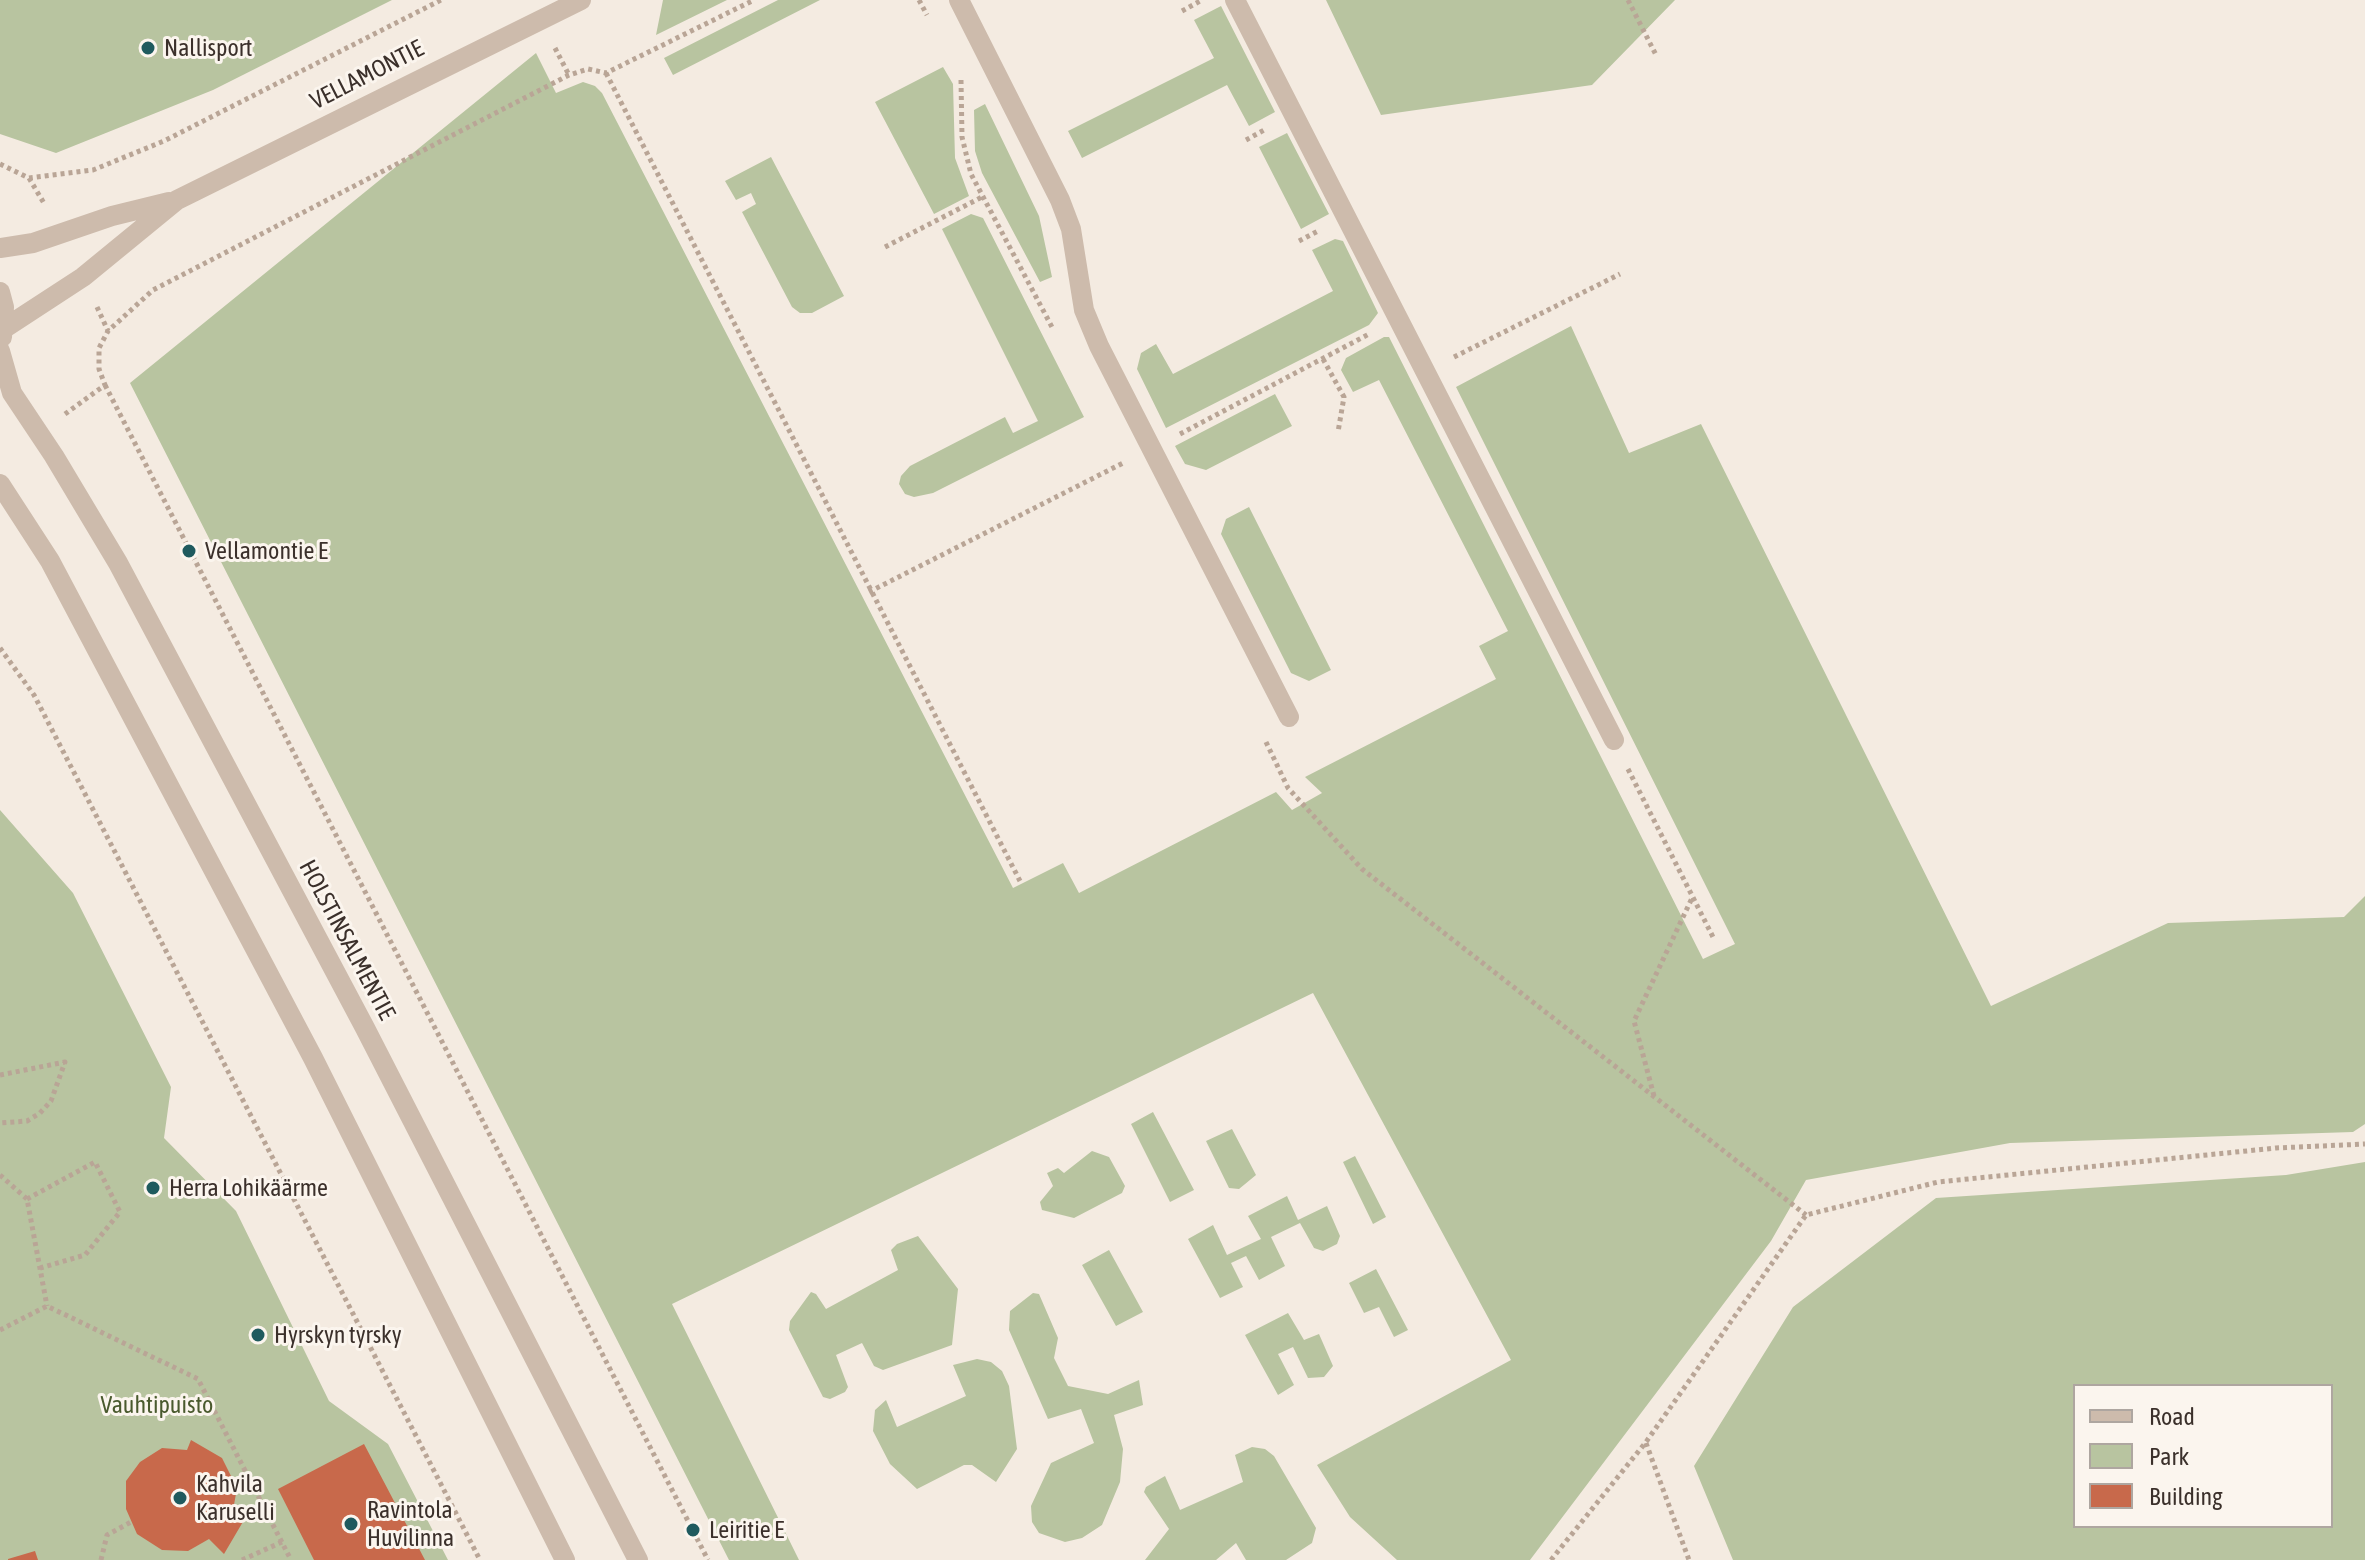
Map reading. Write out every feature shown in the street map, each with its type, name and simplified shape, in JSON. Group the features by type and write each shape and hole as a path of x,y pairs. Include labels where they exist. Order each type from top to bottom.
{"street":[{"name":"VELLAMONTIE","path":"0,248 33,243 112,216 177,200 581,0"},
{"path":"959,0 1060,200 1071,229 1073,258 1084,310 1099,346 1289,717"},
{"path":"1235,0 1614,740"},
{"name":"VELLAMONTIE","path":"2,341 177,200"},
{"name":"HOLSTINSALMENTIE","path":"0,292 2,341 12,393 126,578 358,1014 638,1560"},
{"path":"0,484 50,561 306,1044 565,1560"}],"path":[{"path":"0,164 29,178 93,170 164,141 441,0"},
{"path":"708,1560 105,385 99,369 99,348 108,331 153,290 569,75 588,69 606,73 754,0"},
{"path":"1182,11 1203,0"},
{"path":"1628,0 1656,55"},
{"path":"606,73 869,592 1020,881"},
{"path":"885,247 982,197"},
{"path":"1425,372 1620,274"},
{"path":"1323,359 1344,397 1338,432"},
{"path":"37,434 105,385"},
{"path":"0,648 34,695 480,1560"},
{"path":"1614,740 1714,939"},
{"path":"1654,1097 1634,1021 1693,897"},
{"path":"0,1075 65,1062 51,1101 40,1113 27,1121 0,1123"},
{"path":"1551,1560 1646,1442 1806,1215 1938,1182 2276,1148 2365,1144"},
{"path":"27,1199 95,1162 120,1212 85,1255 40,1268"},
{"path":"0,1175 27,1199 47,1306"},
{"path":"0,1330 47,1306"},
{"path":"47,1306 198,1379 291,1560"},
{"path":"1646,1442 1689,1560"},
{"path":"101,1560 107,1535 131,1522"},
{"path":"242,1560 282,1542"}],"green space":[{"name":"Nallisport","path":"0,0 392,0 213,90 56,153 0,134"},
{"path":"663,0 727,0 656,35"},
{"path":"778,0 820,0 673,75 664,58"},
{"path":"1326,0 1675,0 1592,85 1381,115"},
{"path":"1221,6 1275,112 1249,126 1227,85 1082,158 1068,131 1214,58 1194,20"},
{"path":"536,53 556,93 583,82 595,86 602,93 1013,888 1063,863 1079,893 1276,792 1292,810 1322,793 1305,777 1496,679 1479,646 1508,631 1379,380 1353,392 1341,370 1346,358 1389,337 1703,959 1735,944 1456,387 1571,326 1629,453 1701,424 1991,1006 2168,923 2344,917 2365,896 2365,1124 2353,1132 2010,1143 1806,1180 1771,1241 1530,1560 1397,1560 1350,1517 1317,1465 1511,1360 1313,993 672,1304 799,1560 729,1560 130,383"},
{"path":"943,67 953,84 955,158 969,196 934,214 875,102"},
{"path":"985,104 1039,216 1052,277 1040,282 982,173 975,151 974,110"},
{"path":"1287,133 1329,214 1301,229 1259,147"},
{"path":"771,157 844,296 812,313 800,313 792,307 742,212 756,204 751,193 736,200 725,181"},
{"path":"971,214 983,218 1084,417 933,493 914,497 905,494 899,484 901,476 910,466 1005,417 1013,433 1038,421 942,229"},
{"path":"1335,239 1343,241 1378,313 1369,325 1166,428 1137,369 1141,353 1156,344 1173,374 1333,291 1312,250"},
{"path":"1275,394 1292,426 1206,470 1185,464 1175,446"},
{"path":"1249,507 1331,670 1309,681 1291,673 1221,534 1226,519"},
{"name":"Vauhtipuisto","path":"0,810 73,893 171,1087 164,1138 236,1211 329,1401 388,1444 448,1560 0,1560"},
{"path":"1153,1112 1194,1190 1170,1202 1131,1124"},
{"path":"1232,1129 1256,1175 1239,1189 1229,1188 1206,1141"},
{"path":"1092,1151 1109,1157 1125,1186 1122,1193 1074,1218 1042,1210 1040,1202 1053,1186 1047,1173 1058,1168 1064,1173"},
{"path":"1355,1156 1386,1217 1373,1224 1343,1162"},
{"path":"2365,1162 2365,1560 1733,1560 1694,1466 1793,1307 1936,1198 2286,1175"},
{"path":"1287,1196 1298,1220 1327,1206 1340,1236 1337,1244 1323,1251 1314,1248 1300,1223 1271,1237 1285,1266 1259,1280 1246,1256 1231,1263 1243,1287 1220,1298 1188,1239 1213,1225 1227,1255 1261,1239 1248,1216"},
{"path":"918,1236 958,1289 952,1345 883,1370 874,1366 862,1343 836,1355 848,1387 845,1392 830,1399 823,1397 789,1330 790,1321 811,1292 816,1294 826,1309 898,1270 891,1250 897,1244"},
{"path":"1109,1250 1143,1312 1116,1326 1082,1265"},
{"path":"1376,1269 1408,1330 1394,1337 1379,1307 1364,1313 1349,1283"},
{"path":"1033,1293 1039,1294 1058,1338 1054,1358 1068,1386 1108,1394 1139,1380 1143,1405 1114,1415 1123,1449 1120,1482 1102,1525 1082,1538 1065,1542 1039,1533 1032,1522 1031,1506 1051,1463 1094,1443 1081,1409 1048,1419 1009,1330 1010,1311"},
{"path":"1288,1313 1304,1340 1319,1334 1333,1366 1324,1377 1308,1378 1293,1347 1278,1354 1294,1385 1278,1395 1245,1335"},
{"path":"977,1359 991,1362 1002,1371 1009,1386 1017,1449 996,1482 972,1465 964,1465 917,1489 890,1464 873,1431 875,1410 886,1400 897,1427 966,1396 953,1365"},
{"path":"1252,1447 1265,1449 1274,1456 1316,1528 1312,1543 1286,1560 1246,1560 1236,1543 1216,1560 1145,1560 1169,1529 1144,1492 1146,1487 1165,1476 1180,1510 1243,1482 1235,1455"}],"building":[{"name":"Kahvila Karuselli","path":"191,1440 222,1458 237,1488 232,1516 244,1520 224,1554 209,1539 188,1551 162,1550 137,1534 126,1509 126,1481 140,1462 162,1448 187,1450"},
{"name":"Ravintola Huvilinna","path":"364,1444 425,1560 314,1560 278,1489"},
{"path":"35,1551 38,1560 8,1560 8,1559"}],"place":[{"name":"Nallisport","path":"148,48"},
{"name":"Vellamontie E","path":"189,551"},
{"name":"Herra Lohikäärme","path":"153,1188"},
{"name":"Hyrskyn tyrsky","path":"258,1335"},
{"name":"Kahvila Karuselli","path":"180,1498"},
{"name":"Ravintola Huvilinna","path":"351,1524"},
{"name":"Leiritie E","path":"693,1530"}]}
